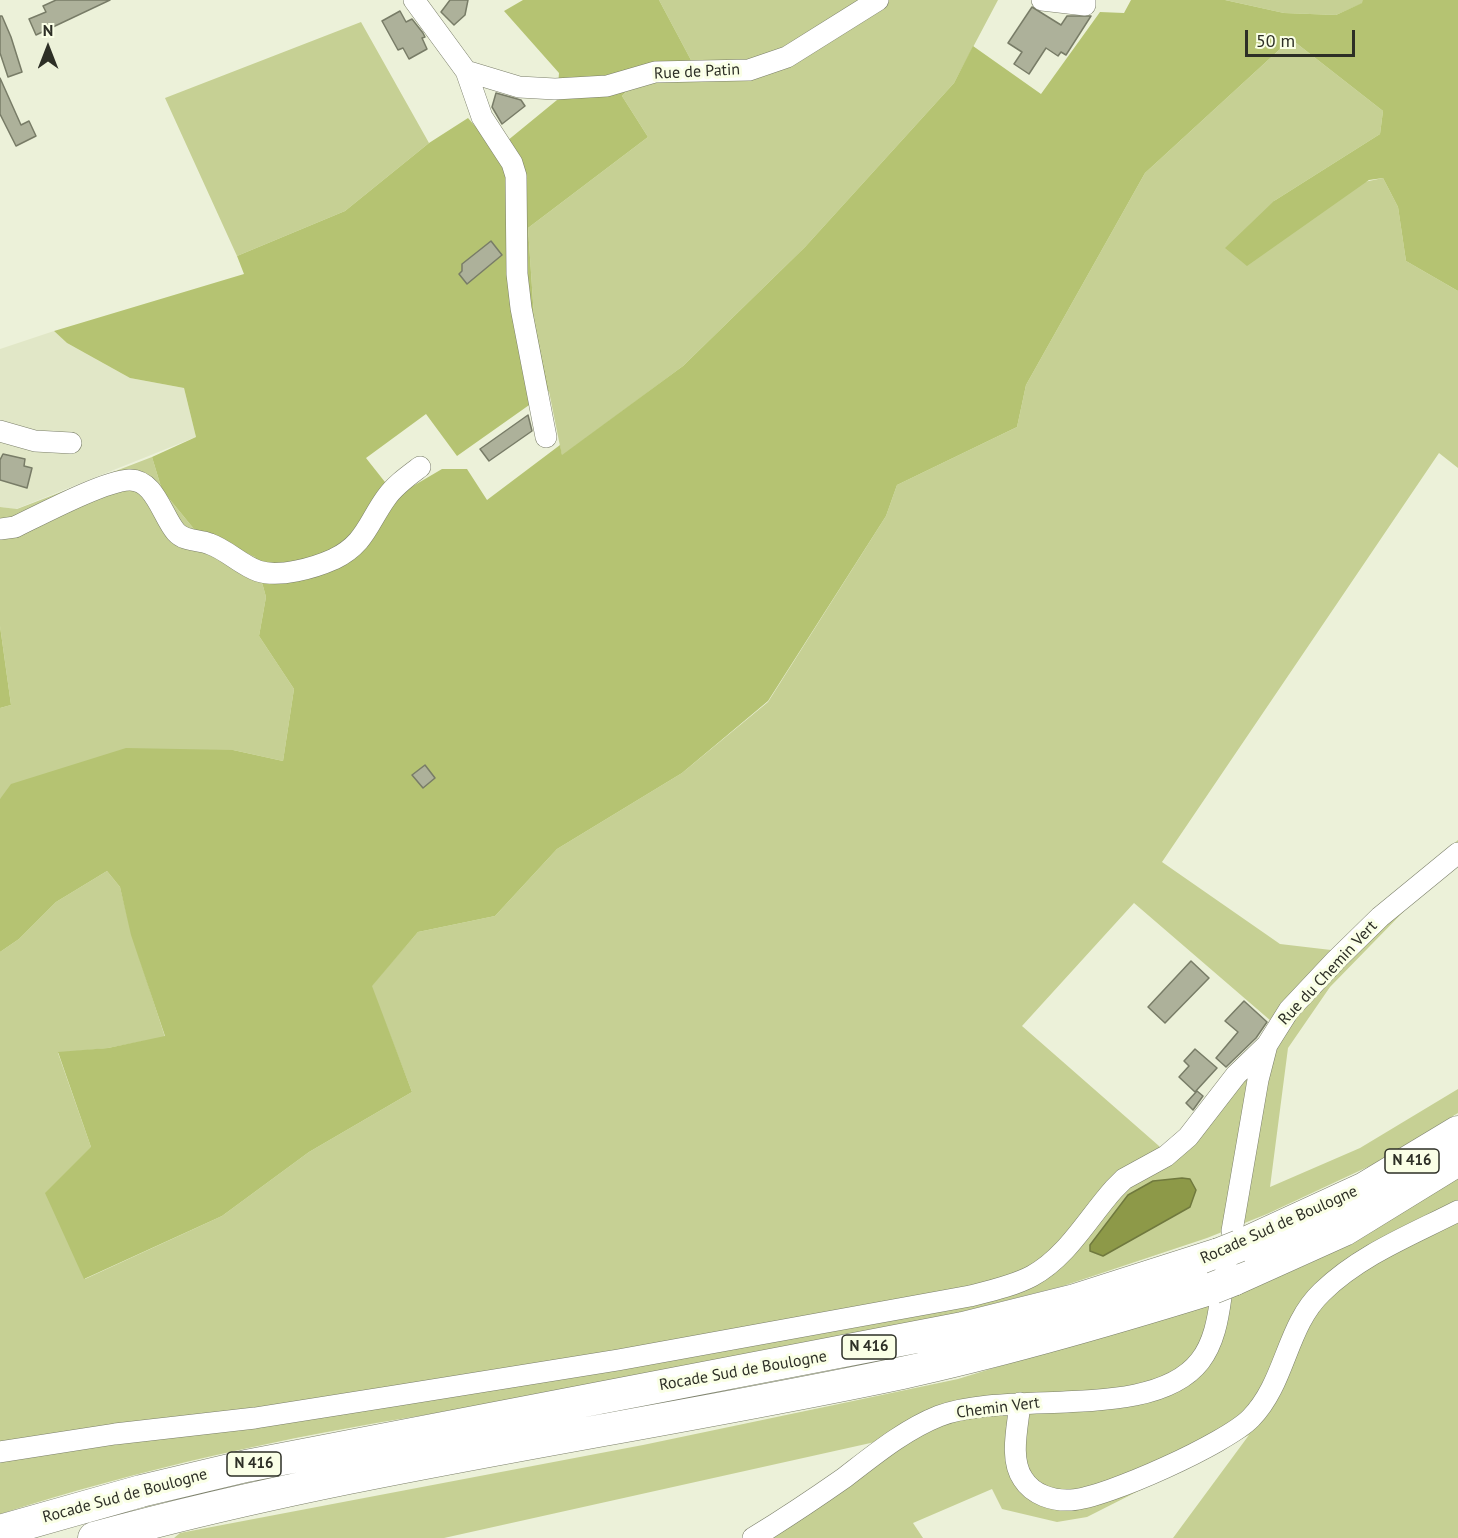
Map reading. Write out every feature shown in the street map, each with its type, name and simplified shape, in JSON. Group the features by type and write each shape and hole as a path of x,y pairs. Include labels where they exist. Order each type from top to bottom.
{"highway":[{"name":"Rocade Sud de Boulogne","path":"0,1531 112,1498 246,1466 963,1328 1108,1290 1226,1266 1365,1188 1458,1132"},
{"name":"Rocade Sud de Boulogne","path":"94,1538 259,1498 901,1373 1036,1340 1226,1266 1344,1230 1458,1161"}],"street":[{"path":"414,0 466,71 482,117 512,163 516,176 518,285 546,437"},
{"name":"Rue de Patin","path":"466,71 519,87 555,89 607,86 655,72 749,70 788,57 878,0"},
{"path":"1042,0 1085,2"},
{"path":"0,431 35,441 71,443"},
{"path":"0,529 15,526 112,483 130,480 150,489 177,532 188,539 208,543 258,571 276,573 307,568 334,559 368,532 386,498 400,482 420,467"},
{"name":"Rue du Chemin Vert","path":"1226,1266 1258,1080 1267,1045 1289,1011 1336,960 1380,917 1458,853"},
{"path":"0,1452 115,1434 255,1419 606,1362 970,1296 1001,1288 1029,1278 1053,1261 1124,1179 1166,1156 1188,1137 1236,1075 1267,1045"},
{"path":"1020,1403 1017,1465 1022,1479 1031,1489 1053,1498 1069,1500 1106,1492 1233,1434 1257,1411 1277,1379 1300,1322 1319,1294 1365,1259 1458,1211"},
{"name":"Chemin Vert","path":"753,1538 802,1508 897,1439 927,1421 959,1410 1020,1403 1132,1396 1156,1391 1178,1382 1201,1360 1208,1348 1226,1266"}],"shaded area":[{"path":"523,0 659,0 692,62 650,66 622,96 648,137 528,228 534,317 549,391 457,456 426,414 366,458 396,496 442,469 467,469 487,500 560,445 562,455 683,366 805,247 954,83 973,46 1041,94 1100,12 1124,13 1131,0 1225,0 1284,13 1336,15 1362,3 1363,0 1458,0 1458,291 1406,261 1398,207 1383,178 1369,180 1247,266 1225,248 1274,201 1380,134 1383,111 1291,39 1145,173 1026,385 1017,427 897,485 886,516 768,701 682,773 557,849 495,916 418,932 372,986 412,1092 309,1152 222,1216 84,1279 45,1193 91,1147 58,1052 108,1048 165,1036 131,935 120,887 107,871 56,902 19,939 0,952 0,799 11,784 126,748 233,750 283,761 294,689 259,636 266,597 255,557 194,529 162,490 152,457 196,437 184,388 130,378 67,343 54,331 244,274 237,256 345,211 429,143 468,118 496,150 557,100 559,73 504,11"},
{"path":"659,0 998,0 954,83 805,247 683,366 562,456 534,317 528,228 648,137 622,96 650,66 692,62"},
{"path":"1225,0 1363,0 1363,3 1336,15 1284,13"},
{"path":"361,22 429,143 345,211 237,256 165,98"},
{"path":"1291,39 1383,111 1380,134 1274,201 1383,178 1398,207 1406,261 1458,291 1458,468 1439,453 1162,862 1280,944 1331,950 1458,840 1458,866 1407,908 1330,987 1288,1048 1270,1187 1360,1148 1458,1089 1458,1113 1374,1164 1267,1214 1207,1238 1063,1286 929,1320 267,1444 159,1469 0,1514 0,952 19,939 56,902 107,871 120,887 132,935 165,1037 108,1048 58,1053 91,1147 85,1279 222,1216 309,1152 412,1092 371,986 418,932 495,916 557,849 682,773 768,702 886,516 897,485 1017,427 1026,385 1145,173","holes":["1134,903 1271,1021 1181,1152 1168,1158 1159,1146 1022,1026"]},
{"path":"54,331 67,343 130,378 184,388 196,437 16,509 0,507 0,349"},
{"path":"152,457 162,490 194,529 255,557 266,597 259,636 294,689 283,761 233,750 0,799 0,708 11,705 0,626 0,507 17,509"},
{"path":"0,626 11,705 0,708"},
{"path":"1458,1177 1458,1538 1173,1538 1249,1435 1087,1517 1057,1522 1002,1509 992,1489 913,1523 923,1538 744,1538 884,1440 444,1538 174,1538 180,1533 643,1445 958,1379 1255,1287 1310,1263 1394,1217"},
{"path":"1190,1179 1196,1190 1190,1207 1103,1256 1090,1251 1090,1245 1128,1195 1153,1181"}],"building":[{"path":"56,0 110,0 36,35 29,19 46,12 43,6"},
{"path":"450,0 468,0 465,15 454,25 441,12"},
{"path":"1032,7 1061,25 1067,16 1091,16 1066,55 1061,52 1058,56 1046,48 1029,74 1014,64 1022,52 1008,43"},
{"path":"400,11 406,22 412,19 425,37 422,38 427,49 409,59 403,48 398,50 382,21"},
{"path":"0,16 11,37 22,72 8,77 0,53"},
{"path":"0,78 21,125 29,121 36,136 16,146 0,114"},
{"path":"496,93 521,100 525,106 502,124 492,107"},
{"path":"491,241 502,255 467,284 459,274 462,271 462,264"},
{"path":"528,415 532,431 489,461 480,449"},
{"path":"3,454 25,459 24,466 32,468 27,488 0,480 0,460"},
{"path":"425,765 435,778 423,788 412,775"},
{"path":"1191,961 1209,978 1165,1023 1148,1007"},
{"path":"1244,1001 1267,1022 1256,1038 1226,1067 1216,1058 1238,1032 1225,1021"},
{"path":"1195,1049 1217,1068 1195,1092 1179,1077 1189,1066 1184,1061"},
{"path":"1197,1091 1203,1096 1193,1110 1186,1103"}]}
